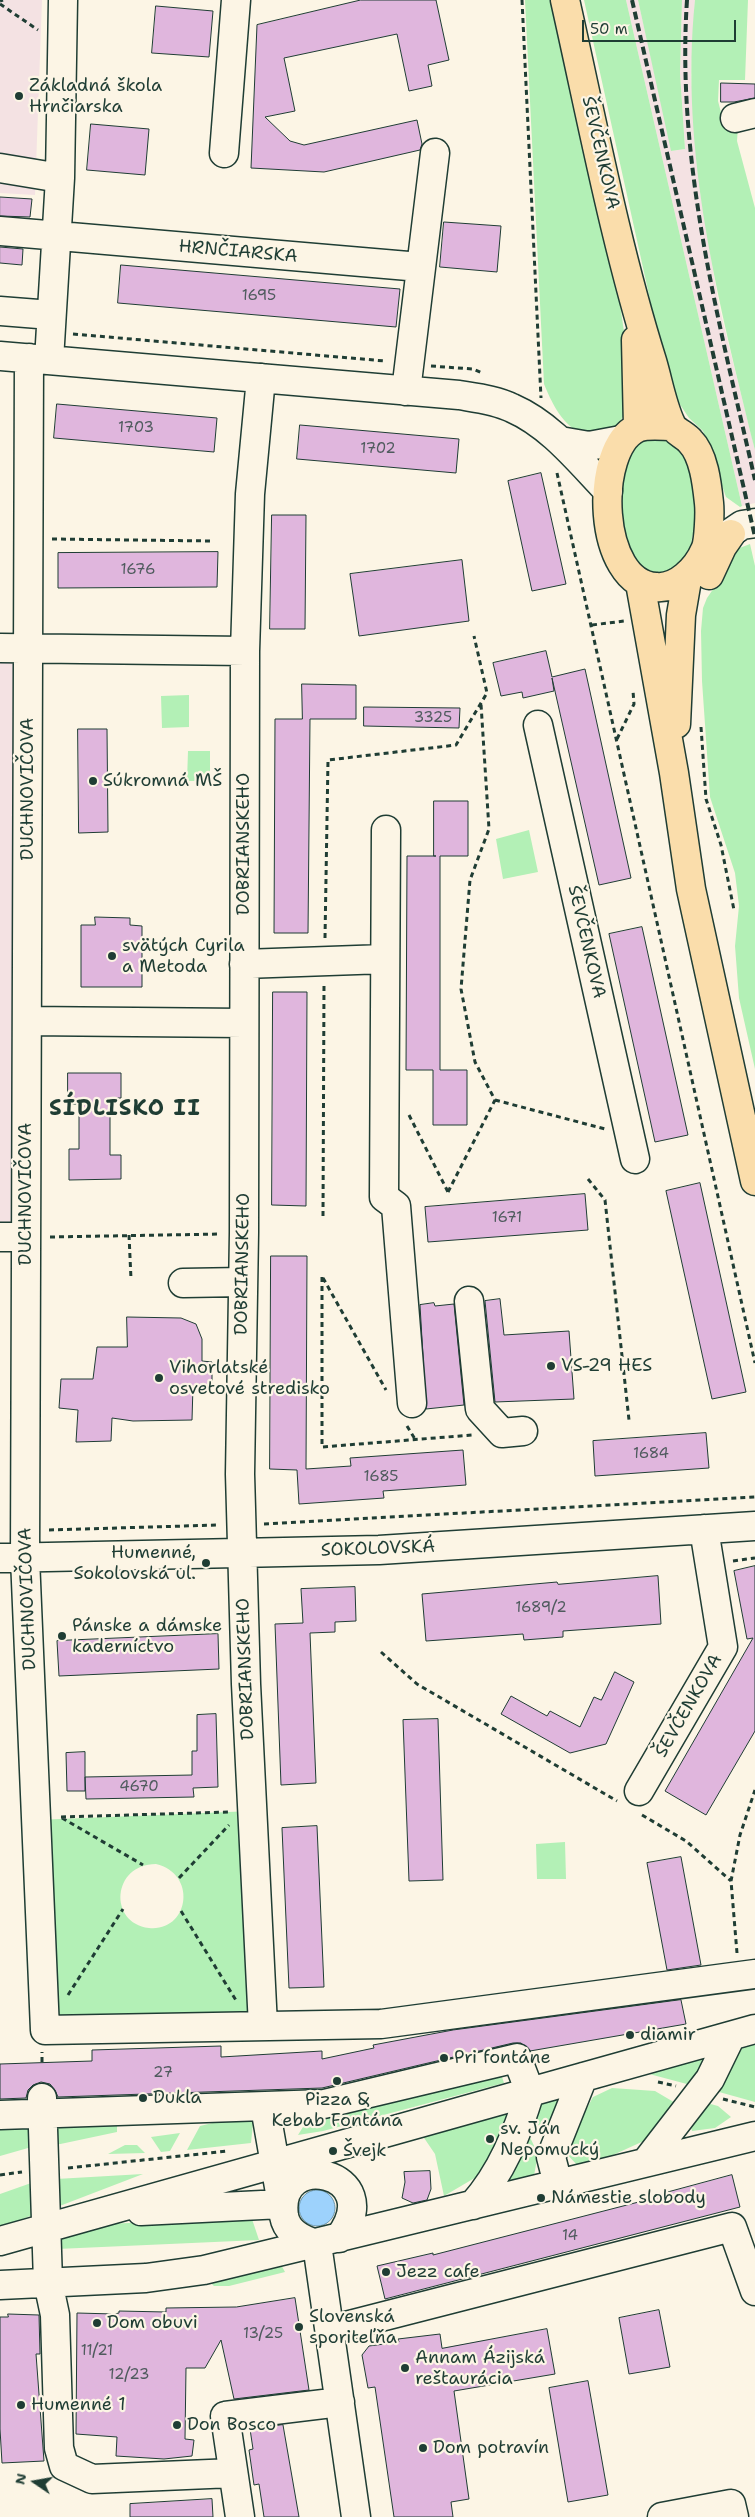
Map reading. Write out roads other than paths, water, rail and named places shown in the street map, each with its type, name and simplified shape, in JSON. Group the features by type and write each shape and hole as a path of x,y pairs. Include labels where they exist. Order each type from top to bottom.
{"main road":[{"name":"ŠEVČENKOVA","path":"565,0 635,306 672,426"},
{"name":"ŠEVČENKOVA","path":"635,306 630,433 611,466 608,491 609,524 620,564 630,578 640,583"},
{"path":"630,433 672,426 691,441 702,463 709,504 706,550 688,574 672,586 655,587 640,583 674,773 691,889 755,1181"},
{"path":"682,607 708,578 722,547 743,527"},
{"path":"674,773 682,607 688,574"}],"street":[{"path":"39,359 51,324 60,178 63,0"},
{"path":"224,153 236,0"},
{"path":"406,391 435,153"},
{"path":"0,168 60,178"},
{"name":"HRNČIARSKA","path":"0,231 420,267"},
{"path":"0,311 51,324"},
{"path":"0,356 460,395 513,408 558,453 608,491"},
{"name":"DUCHNOVIČOVA","path":"39,359 28,538 27,1021 13,1237 13,1558 44,2030 257,2026"},
{"name":"DOBRIANSKEHO","path":"257,2026 247,1812 241,1525 244,1233 245,651 250,494 261,378"},
{"path":"558,453 589,446 630,433"},
{"path":"706,550 743,527 709,504"},
{"path":"0,648 28,650 245,651"},
{"name":"ŠEVČENKOVA","path":"538,725 632,1147"},
{"path":"386,830 384,1197 396,1206 402,1407"},
{"path":"244,964 385,959"},
{"path":"27,1021 243,1023"},
{"path":"183,1282 243,1282"},
{"path":"469,1302 480,1409 513,1432"},
{"name":"SOKOLOVSKÁ","path":"13,1558 398,1549 755,1526"},
{"name":"ŠEVČENKOVA","path":"631,1801 723,1647 704,1530"},
{"path":"257,2026 382,2024 746,1964"},
{"path":"0,2241 338,2146 526,2103 583,2077 743,2032"},
{"path":"646,2162 710,2079 743,2032"},
{"path":"0,2115 42,2106 265,2107 324,2104 518,2058 526,2103 551,2157 558,2184"},
{"path":"551,2157 583,2077"},
{"path":"473,2205 494,2179 514,2142 526,2103"},
{"path":"42,2106 48,2282 55,2315 59,2448 64,2466 92,2479 233,2473"},
{"path":"265,2107 285,2221 293,2233 307,2241 328,2241 348,2226 353,2207 338,2146"},
{"path":"0,2285 146,2278 204,2270 755,2136"},
{"path":"282,2204 289,2187 303,2175 322,2173 337,2179 349,2191"},
{"path":"118,2208 149,2213 282,2204"},
{"path":"330,2330 732,2228 755,2291"},
{"path":"328,2241 330,2330 356,2517"},
{"path":"240,2517 225,2416 340,2402"},
{"path":"662,2517 731,2504 734,2517"}],"water":[{"path":"317,2190 324,2191 330,2195 334,2201 334,2215 330,2221 324,2225 317,2226 310,2225 304,2221 300,2215 299,2208 300,2201 304,2195 310,2191"}],"railway":[{"path":"632,0 755,537"},
{"path":"687,0 685,61 688,122 694,182 715,302 755,480"}],"place":[{"name":"Základná škola Hrnčiarska","path":"19,96"},
{"name":"Súkromná MŠ","path":"93,781"},
{"name":"svätých Cyrila a Metoda","path":"112,956"},
{"name":"VS-29 HES","path":"551,1366"},
{"name":"Vihorlatské osvetové stredisko","path":"159,1378"},
{"name":"Humenné, Sokolovská ul.","path":"206,1563"},
{"name":"Pánske a dámske kaderníctvo","path":"62,1636"},
{"name":"diamir","path":"630,2035"},
{"name":"Pri fontáne","path":"444,2058"},
{"name":"Pizza & Kebab Fontána","path":"337,2081"},
{"name":"Dukla","path":"143,2098"},
{"name":"sv. Ján Nepomucký","path":"490,2139"},
{"name":"Švejk","path":"333,2151"},
{"name":"Námestie slobody","path":"541,2198"},
{"name":"Jezz cafe","path":"386,2272"},
{"name":"Dom obuvi","path":"97,2323"},
{"name":"Slovenská sporiteľňa","path":"299,2327"},
{"name":"Annam Ázijská reštaurácia","path":"405,2368"},
{"name":"Humenné 1","path":"21,2405"},
{"name":"Don Bosco","path":"177,2425"},
{"name":"Dom potravín","path":"423,2448"}],"district":[{"name":"SÍDLISKO II","path":"125,1109"}]}
